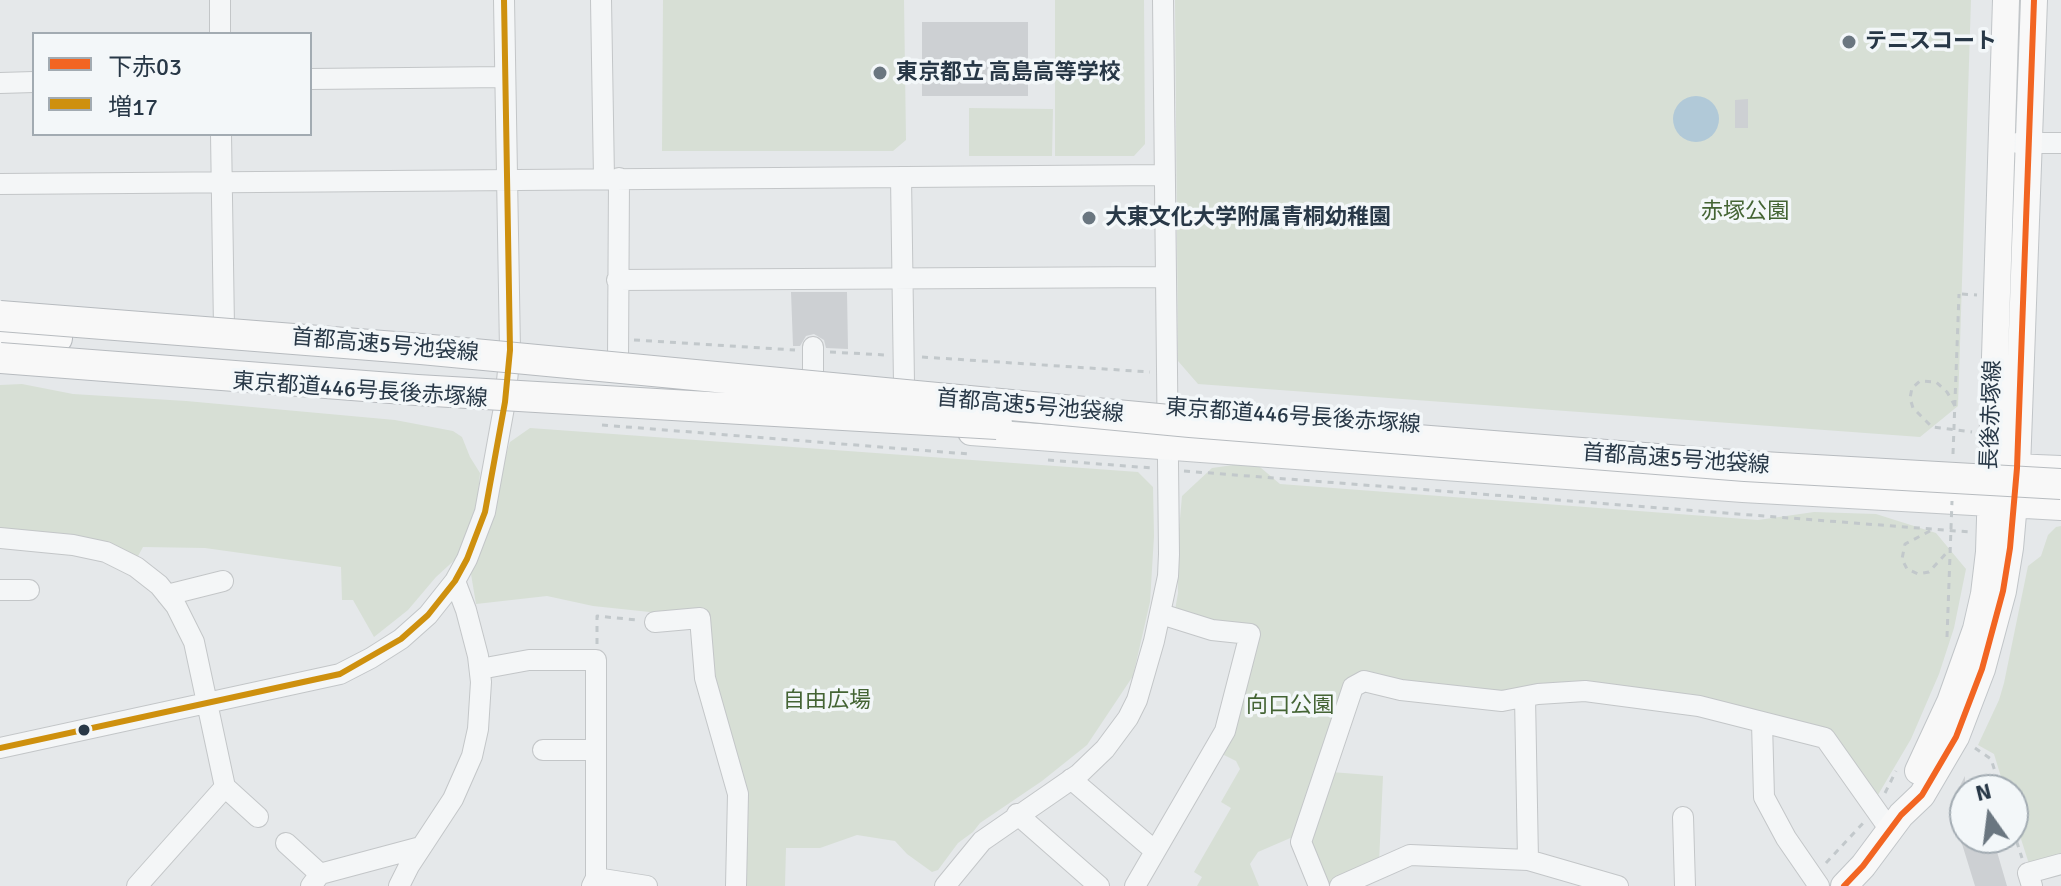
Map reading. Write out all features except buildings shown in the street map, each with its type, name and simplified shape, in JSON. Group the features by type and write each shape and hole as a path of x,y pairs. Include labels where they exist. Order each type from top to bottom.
{"highway":[{"name":"首都高速5号池袋線","path":"0,313 421,349 1062,419 1744,477 2061,495"},
{"path":"0,333 57,342 1062,419"},
{"path":"0,343 57,342"},
{"name":"首都高速5号池袋線","path":"0,361 417,390 1062,419 1745,466 2061,484"}],"main road":[{"name":"長後赤塚線","path":"2004,467 2001,143 2006,0"},
{"name":"長後赤塚線","path":"1844,886 1909,788 1950,702 1976,629 1984,594 2002,505 2029,143 2034,0"},
{"name":"東京都道446号長後赤塚線","path":"0,313 510,350 1168,407 1747,451 2061,469"},
{"name":"東京都道446号長後赤塚線","path":"0,361 1168,457 2061,507"},
{"name":"長後赤塚線","path":"1889,818 1922,795 1956,737 1982,669 1994,629 2010,548 2002,505"}],"street":[{"path":"220,0 220,32"},
{"path":"0,748 340,674 401,639 428,615 455,581 485,512 505,402 510,350 504,0"},
{"path":"601,0 617,280 618,360"},
{"path":"945,886 982,841 1071,779 1105,749 1128,718 1143,685 1161,614 1169,554 1163,0"},
{"path":"312,79 505,77"},
{"path":"0,83 32,82"},
{"path":"221,136 224,328"},
{"path":"2001,143 2061,143"},
{"path":"0,184 1165,175"},
{"path":"901,177 904,384"},
{"path":"617,280 1165,277"},
{"path":"813,347 813,376"},
{"path":"0,538 73,545 106,552 136,567 167,595 181,614 194,642 225,787 258,817"},
{"path":"167,595 223,581"},
{"path":"399,886 453,799 472,756 481,704 480,669 466,610 455,581"},
{"path":"0,590 29,590"},
{"path":"1135,886 1225,731 1250,634 1212,630 1161,614"},
{"path":"655,622 700,618 705,678 738,794 736,886"},
{"path":"480,669 529,660 596,660 594,882 647,886"},
{"path":"1319,886 1301,842 1353,687 1364,681 1401,690 1502,701 1585,691 1699,706 1754,718 1762,723 1825,738 1889,818"},
{"path":"1525,697 1528,860"},
{"path":"1762,723 1764,797 1786,838 1816,882"},
{"path":"543,750 596,750"},
{"path":"1071,779 1155,851"},
{"path":"137,886 225,787"},
{"path":"1017,814 1099,886"},
{"path":"1683,817 1685,886"},
{"path":"286,843 315,880 421,847"},
{"path":"1340,886 1410,855 1528,860 1579,881 1618,886"},
{"path":"2032,886 2028,873 2061,864"}],"path":[{"path":"1962,294 1977,295"},
{"path":"1955,406 1947,392 1936,382 1926,380 1916,384 1910,393 1917,413 1932,427 1972,434"},
{"path":"597,425 978,455"},
{"path":"1041,460 1168,457 1975,533"},
{"path":"1934,530 1905,544 1902,559 1907,569 1918,574 1929,572 1950,549"},
{"path":"596,660 597,616 655,622"},
{"path":"1956,737 1991,759 1996,774"},
{"path":"1816,882 1889,818 1897,770"},
{"path":"2021,854 2024,865"}],"green space":[{"path":"663,0 904,0 906,140 893,151 662,151"},
{"path":"1055,0 1144,0 1145,144 1134,156 1055,156"},
{"name":"赤塚公園","path":"1175,0 1971,0 1958,406 1920,437 1198,384 1178,361"},
{"path":"969,108 1053,109 1052,156 969,156"},
{"path":"22,384 73,394 395,420 453,431 462,437 480,473 477,506 459,556 408,610 374,637 353,600 342,600 341,567 205,548 143,547 137,558 0,530 0,385"},
{"name":"自由広場","path":"530,428 1138,472 1153,487 1154,536 1150,602 1133,676 1087,745 1042,781 980,823 958,843 938,870 932,872 895,841 857,835 820,848 786,848 785,886 743,886 709,666 705,610 659,613 593,606 547,596 476,604 470,568 510,442"},
{"name":"向口公園","path":"1254,462 1280,484 1758,520 1814,512 1876,514 1936,533 1966,569 1954,628 1939,674 1911,739 1875,800 1839,747 1764,714 1503,694 1404,683 1364,674 1295,836 1258,852 1250,864 1259,886 1197,886 1202,877 1194,872 1231,808 1221,802 1240,769 1236,761 1220,753 1257,627 1216,623 1175,610 1182,496 1212,468"},
{"path":"2061,526 2061,856 2029,864 2026,854 2029,854 2029,774 2000,774 1994,754 1978,745 2004,683 2028,566 2041,556 2048,535"},
{"path":"1331,772 1383,776 1379,862 1331,883 1324,880 1309,842"}],"water":[{"path":"1696,96 1712,103 1719,119 1712,135 1696,142 1680,135 1673,119 1680,103"}],"transit line":[{"name":"増17","path":"0,748 340,674 401,639 428,615 455,581 485,512 505,402 510,350 504,0"},
{"name":"下赤03","path":"1844,886 1901,815 1922,795 1956,737 1982,669 2003,591 2017,468 2034,0"}],"place":[{"name":"テニスコート","path":"1849,42"},
{"name":"東京都立 高島高等学校","path":"880,73"},
{"name":"大東文化大学附属青桐幼稚園","path":"1089,218"}]}
